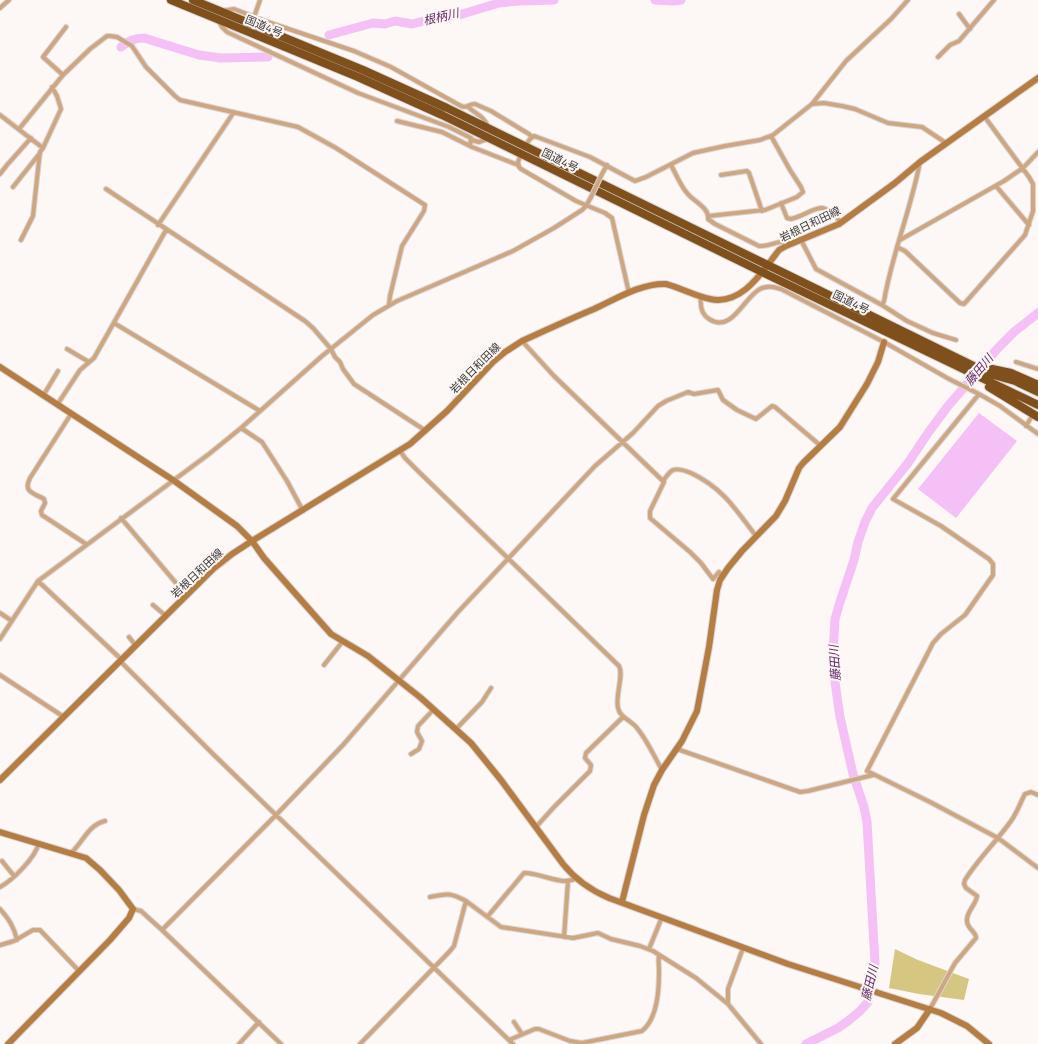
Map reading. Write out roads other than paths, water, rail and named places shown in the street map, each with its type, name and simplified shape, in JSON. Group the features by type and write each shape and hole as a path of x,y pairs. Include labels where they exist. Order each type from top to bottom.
{"highway":[{"name":"国道4号","path":"171,0 219,15 369,73 488,128 523,150 762,272 932,354 962,364"},
{"name":"国道4号","path":"193,0 219,15 490,138 523,150 768,264 940,349 962,364"},
{"path":"962,364 1038,405"},
{"path":"962,364 988,377 1015,381 1038,392"},
{"path":"988,377 1011,373 1038,385"},
{"path":"988,377 997,391 1035,417"}],"street":[{"path":"0,8 9,0"},
{"path":"254,17 260,0"},
{"path":"468,107 475,104 491,111 532,137 537,137 590,157 635,180 646,177 693,153 760,140 771,136 812,104 846,61 892,20 908,0"},
{"path":"938,57 950,46 959,41 992,1"},
{"path":"488,128 482,117 468,107 461,106 365,55 234,9 219,15 222,27 227,32 358,93 449,127 471,138 472,140 479,142 490,138"},
{"path":"959,14 970,29"},
{"path":"63,76 43,57 66,27"},
{"path":"19,128 52,87 63,76 103,39 113,36 132,46 146,67 175,96 186,102 292,125 310,133 336,148 424,205 424,211 405,241 401,251 389,305"},
{"name":"岩根日和田線","path":"0,780 224,560 252,541 410,444 447,411 493,362 505,352 522,342 629,293 648,286 666,284 711,300 721,300 737,296 747,290 779,250 840,222 946,143 1038,78"},
{"path":"13,187 43,148 61,110 57,96 52,87"},
{"path":"812,104 824,103 842,106 855,109 888,123 922,128 946,143"},
{"path":"158,225 234,112"},
{"path":"0,115 19,128 43,148"},
{"path":"897,247 905,251 960,303 964,304 1017,245 1024,235 1033,212 1033,184 1023,168 984,116"},
{"path":"397,121 442,132 470,146 518,165 521,169 586,206 605,213 612,218 629,293"},
{"path":"709,216 762,211 797,197 803,192 771,136"},
{"path":"518,165 523,150 532,137"},
{"path":"0,174 31,138"},
{"path":"470,146 472,140"},
{"path":"21,240 33,216 40,152"},
{"path":"900,240 996,186 1023,168 1038,152"},
{"path":"882,305 890,269 900,240 920,162"},
{"path":"0,639 38,581 209,454 331,349 373,315 389,305 513,251 554,228 586,206 607,165"},
{"path":"671,165 687,194 707,212 709,216 708,219 715,224 759,246 784,241 793,243"},
{"path":"721,175 747,171 762,211"},
{"path":"996,186 1029,225"},
{"path":"106,189 158,225 305,321 331,349 354,384 426,431"},
{"path":"781,203 788,218 790,219 821,208 827,208 840,222"},
{"path":"56,405 80,370 94,358 166,230"},
{"path":"801,240 816,269 882,305 907,321 956,340"},
{"path":"701,297 701,309 706,317 715,322 721,322 733,317 759,290 771,286 781,289 884,342 949,379 978,393 1000,406 1038,434"},
{"path":"114,323 260,411"},
{"path":"522,342 554,376 663,481"},
{"path":"622,902 647,804 654,784 677,749 691,724 699,703 717,590 722,576 742,551 782,508 799,468 840,427 867,384 878,362 884,342"},
{"path":"67,348 89,362"},
{"path":"1016,362 1038,370"},
{"path":"0,367 173,480 228,519 252,541 264,558 331,634 368,656 399,680 434,709 471,743 493,769 563,864 576,878 599,894 743,948 847,984 930,1009 967,1026 989,1044"},
{"path":"43,396 58,371"},
{"path":"162,930 343,745 458,612 595,466 632,433 658,406 688,392 694,394 718,390 723,400 737,410 756,419 772,406 775,407 821,446"},
{"path":"978,393 893,499 946,529 989,559 993,564 993,575 965,614 941,634 933,643 867,772 930,802 998,838 1038,868"},
{"path":"71,414 30,478 27,488 44,499 45,503 41,511 42,515 86,544"},
{"path":"1026,426 1035,417"},
{"path":"241,428 262,442 287,481 302,511"},
{"path":"400,451 419,472 619,666 621,673 618,684 618,708 620,714 636,726 662,770"},
{"path":"722,576 720,572 713,579 701,563 690,552 650,518 650,511 664,484 663,481 670,472 676,469 688,472 708,482 724,496 756,536"},
{"path":"121,518 186,596"},
{"path":"38,581 121,661 214,755 513,1044"},
{"path":"153,605 166,616"},
{"path":"0,613 12,621"},
{"path":"129,637 136,646"},
{"path":"324,665 343,641"},
{"path":"0,675 64,717"},
{"path":"456,729 482,702 491,688"},
{"path":"411,754 418,749 422,741 417,732 418,726 434,709"},
{"path":"536,827 590,771 590,765 585,758 586,753 623,717"},
{"path":"677,749 800,792 835,785 873,774"},
{"path":"895,1044 917,1028 930,1009 955,963 976,938 976,934 966,922 976,900 976,896 966,888 964,882 1012,819 1025,794 1031,792 1038,795"},
{"path":"72,852 92,828 105,821"},
{"path":"0,832 72,852 92,862 119,890 133,909 142,911 281,1044"},
{"path":"0,887 14,876 34,854 39,843"},
{"path":"2,861 14,876"},
{"path":"488,916 524,873 533,873 561,881 568,881 576,878"},
{"path":"564,937 568,881"},
{"path":"430,897 444,893 452,894 466,901 501,927 576,938 598,933 611,939 649,949 696,978 728,1004 761,1044"},
{"path":"360,1044 454,946 466,901"},
{"path":"0,909 9,919 17,940"},
{"path":"8,1044 110,940 128,918 133,909"},
{"path":"649,949 662,917"},
{"path":"0,945 17,940 33,930 40,930 79,971"},
{"path":"728,1004 728,989 743,948"},
{"path":"509,1040 539,1029 570,1041 582,1043 642,1031 648,1024 656,1002 659,976 659,954"},
{"path":"239,1044 259,1022"},
{"path":"514,1022 522,1034"}],"waterway":[{"name":"根柄川","path":"329,35 373,23 385,24 395,21 412,24 436,18 459,15 499,3 554,0"},
{"name":"根柄川","path":"655,0 681,0"},
{"name":"根柄川","path":"121,47 132,40 144,38 199,55 221,58 268,57"},
{"name":"藤田川","path":"806,1044 838,1028 860,1011 868,1002 875,963 867,822 864,807 853,774 840,717 835,682 833,652 835,619 854,560 858,542 872,508 908,463 948,406 998,348 1014,332 1038,313"}]}
